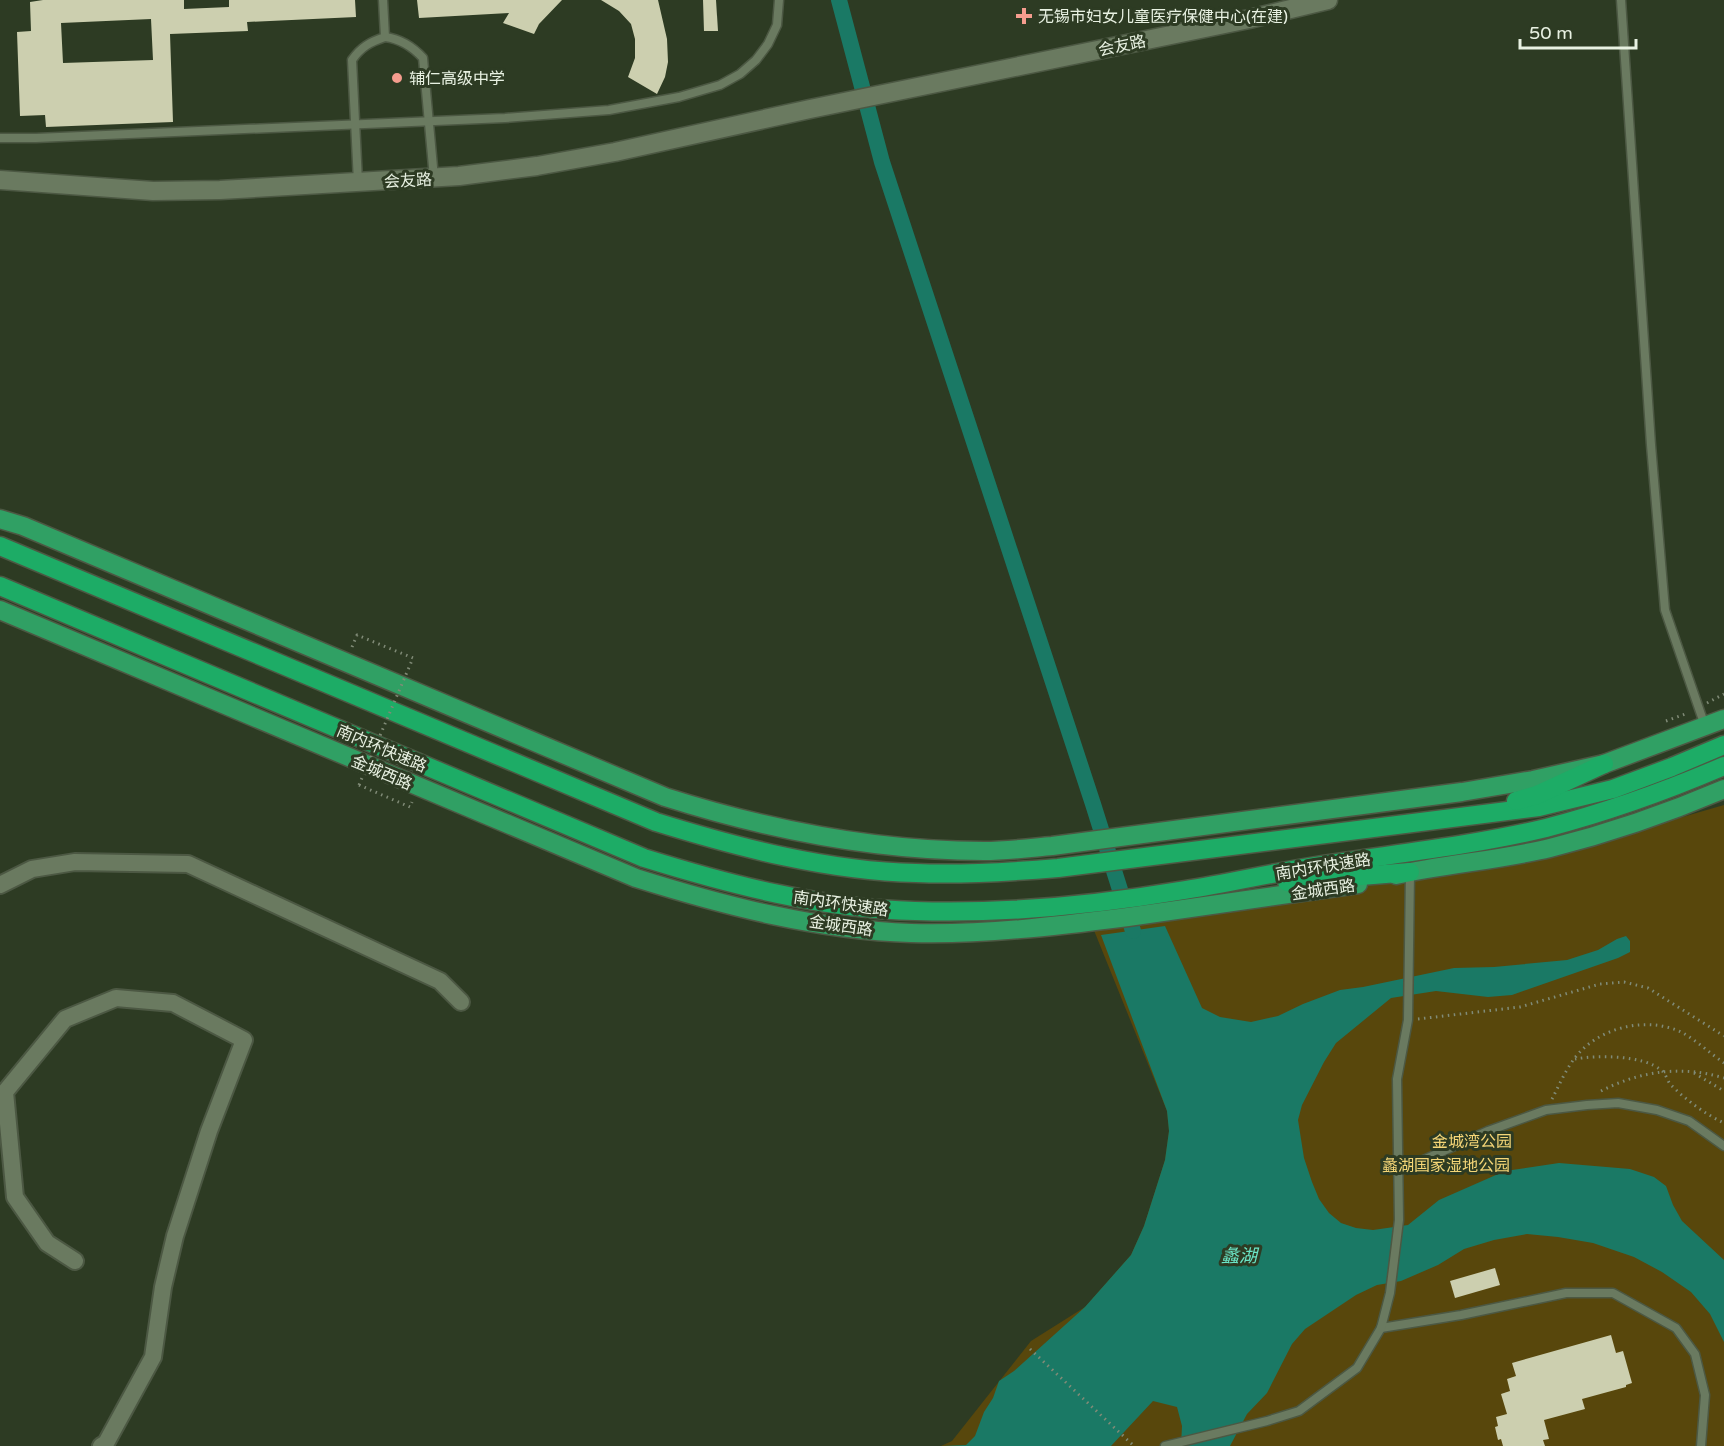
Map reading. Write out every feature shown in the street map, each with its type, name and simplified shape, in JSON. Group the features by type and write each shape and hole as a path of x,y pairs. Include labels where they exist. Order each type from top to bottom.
{"highway":[{"name":"南内环快速路","path":"4,546 656,822 718,841 786,857 847,867 914,873 987,874 1058,868 1539,807 1612,789 1724,745"},
{"name":"南内环快速路","path":"0,586 644,858 708,878 842,905 912,911 989,911 1067,906 1183,890 1544,828 1618,807 1680,785 1724,766"},
{"path":"1466,816 1537,795 1604,765"},
{"path":"1183,890 1410,872"}],"main road":[{"path":"0,519 665,797 715,813 792,831 915,849 986,851 1052,846 1462,792 1604,765 1724,719"},
{"name":"金城西路","path":"0,610 636,878 702,899 839,927 911,933 989,932 1188,909 1364,883 1410,872 1549,848 1624,827 1687,805 1724,789"}],"street":[{"name":"会友路","path":"0,180 153,191 358,183 434,178 537,166 1249,20 1328,0"},
{"path":"0,885 32,869 75,862 188,864 440,981 461,1002"},
{"path":"75,1261 47,1243 15,1197 5,1092 64,1018 116,998 173,1004 244,1040 209,1131 175,1236 163,1287 153,1358 106,1443 102,1446"}],"lane":[{"path":"383,0 385,37"},
{"path":"0,138 429,122 609,111 679,97 720,85 740,74 756,60 768,44 777,25 779,0"},
{"path":"1621,0 1651,445 1665,610 1705,726"},
{"path":"358,183 352,60 360,48 385,37 397,38 413,47 423,58 434,178"},
{"path":"1168,1445 1299,1411 1357,1368 1381,1328 1390,1293 1400,1220 1397,1079 1408,1020 1410,872"},
{"path":"1400,1171 1488,1131 1546,1110 1587,1105 1618,1103 1656,1110 1689,1121 1724,1146"},
{"path":"1381,1328 1461,1315 1566,1293 1612,1293 1676,1328 1695,1354 1705,1395 1701,1446"}],"path":[{"path":"351,648 357,635 413,658 358,785 410,807 418,788"},
{"path":"405,671 415,675"},
{"path":"1656,725 1699,708 1724,694"},
{"path":"1408,1020 1520,1007 1600,984 1624,982 1648,988 1724,1036"},
{"path":"1546,1110 1573,1059 1584,1047 1605,1033 1630,1026 1652,1024 1682,1033 1724,1063"},
{"path":"1573,1059 1590,1056 1619,1057 1650,1064 1662,1070 1670,1084 1710,1116 1724,1123"},
{"path":"1587,1105 1600,1092 1621,1081 1662,1070 1710,1074 1724,1078"},
{"path":"1694,1073 1724,1090"},
{"path":"1029,1349 1133,1444"}],"green space":[{"name":"金城湾公园","path":"1724,805 1724,1446 941,1446 952,1441 1031,1341 1085,1307 1131,1255 1144,1226 1165,1160 1169,1131 1167,1111 1091,923 1565,851"}],"water":[{"name":"蠡湖","path":"1165,926 1202,1008 1220,1017 1251,1022 1278,1016 1340,990 1454,968 1494,967 1567,960 1598,950 1626,936 1630,941 1630,952 1512,995 1488,997 1436,991 1391,998 1336,1043 1324,1062 1302,1105 1298,1120 1304,1158 1319,1199 1329,1213 1341,1223 1373,1230 1408,1225 1439,1200 1505,1171 1559,1163 1630,1169 1654,1177 1666,1186 1682,1221 1724,1260 1724,1342 1710,1314 1691,1292 1662,1272 1634,1257 1593,1243 1527,1234 1494,1240 1464,1249 1438,1265 1401,1281 1377,1285 1356,1295 1305,1329 1292,1344 1267,1393 1247,1414 1230,1446 1181,1446 1182,1426 1177,1407 1153,1401 1111,1446 943,1446 966,1445 975,1436 999,1381 1014,1371 1085,1307 1131,1255 1144,1226 1165,1160 1169,1131 1167,1111 1101,935"}],"building":[{"path":"43,0 184,0 184,9 229,7 229,0 355,0 356,17 247,22 248,31 170,34 173,122 46,127 45,115 20,116 17,32 31,31 30,2","holes":["151,19 153,60 63,63 61,23"]},
{"path":"417,0 562,0 539,24 534,34 503,23 509,13 419,18"},
{"path":"601,0 658,0 667,39 668,62 665,77 657,94 628,77 635,58 635,39 631,24 619,11"},
{"path":"703,0 716,0 718,31 704,31"},
{"path":"1495,1268 1500,1285 1455,1298 1450,1281"},
{"path":"1611,1335 1616,1353 1623,1351 1632,1383 1626,1387 1582,1399 1585,1409 1544,1420 1549,1439 1543,1440 1545,1446 1503,1446 1501,1439 1498,1440 1495,1427 1498,1426 1496,1417 1507,1414 1501,1394 1510,1391 1507,1379 1516,1376 1512,1363"}],"waterway":[{"path":"839,0 882,162 1133,931"}],"place":[{"name":"无锡市妇女儿童医疗保健中心(在建)","path":"1024,16"},
{"name":"辅仁高级中学","path":"397,78"}],"park label":[{"name":"蠡湖国家湿地公园","path":"1446,1165"}]}
